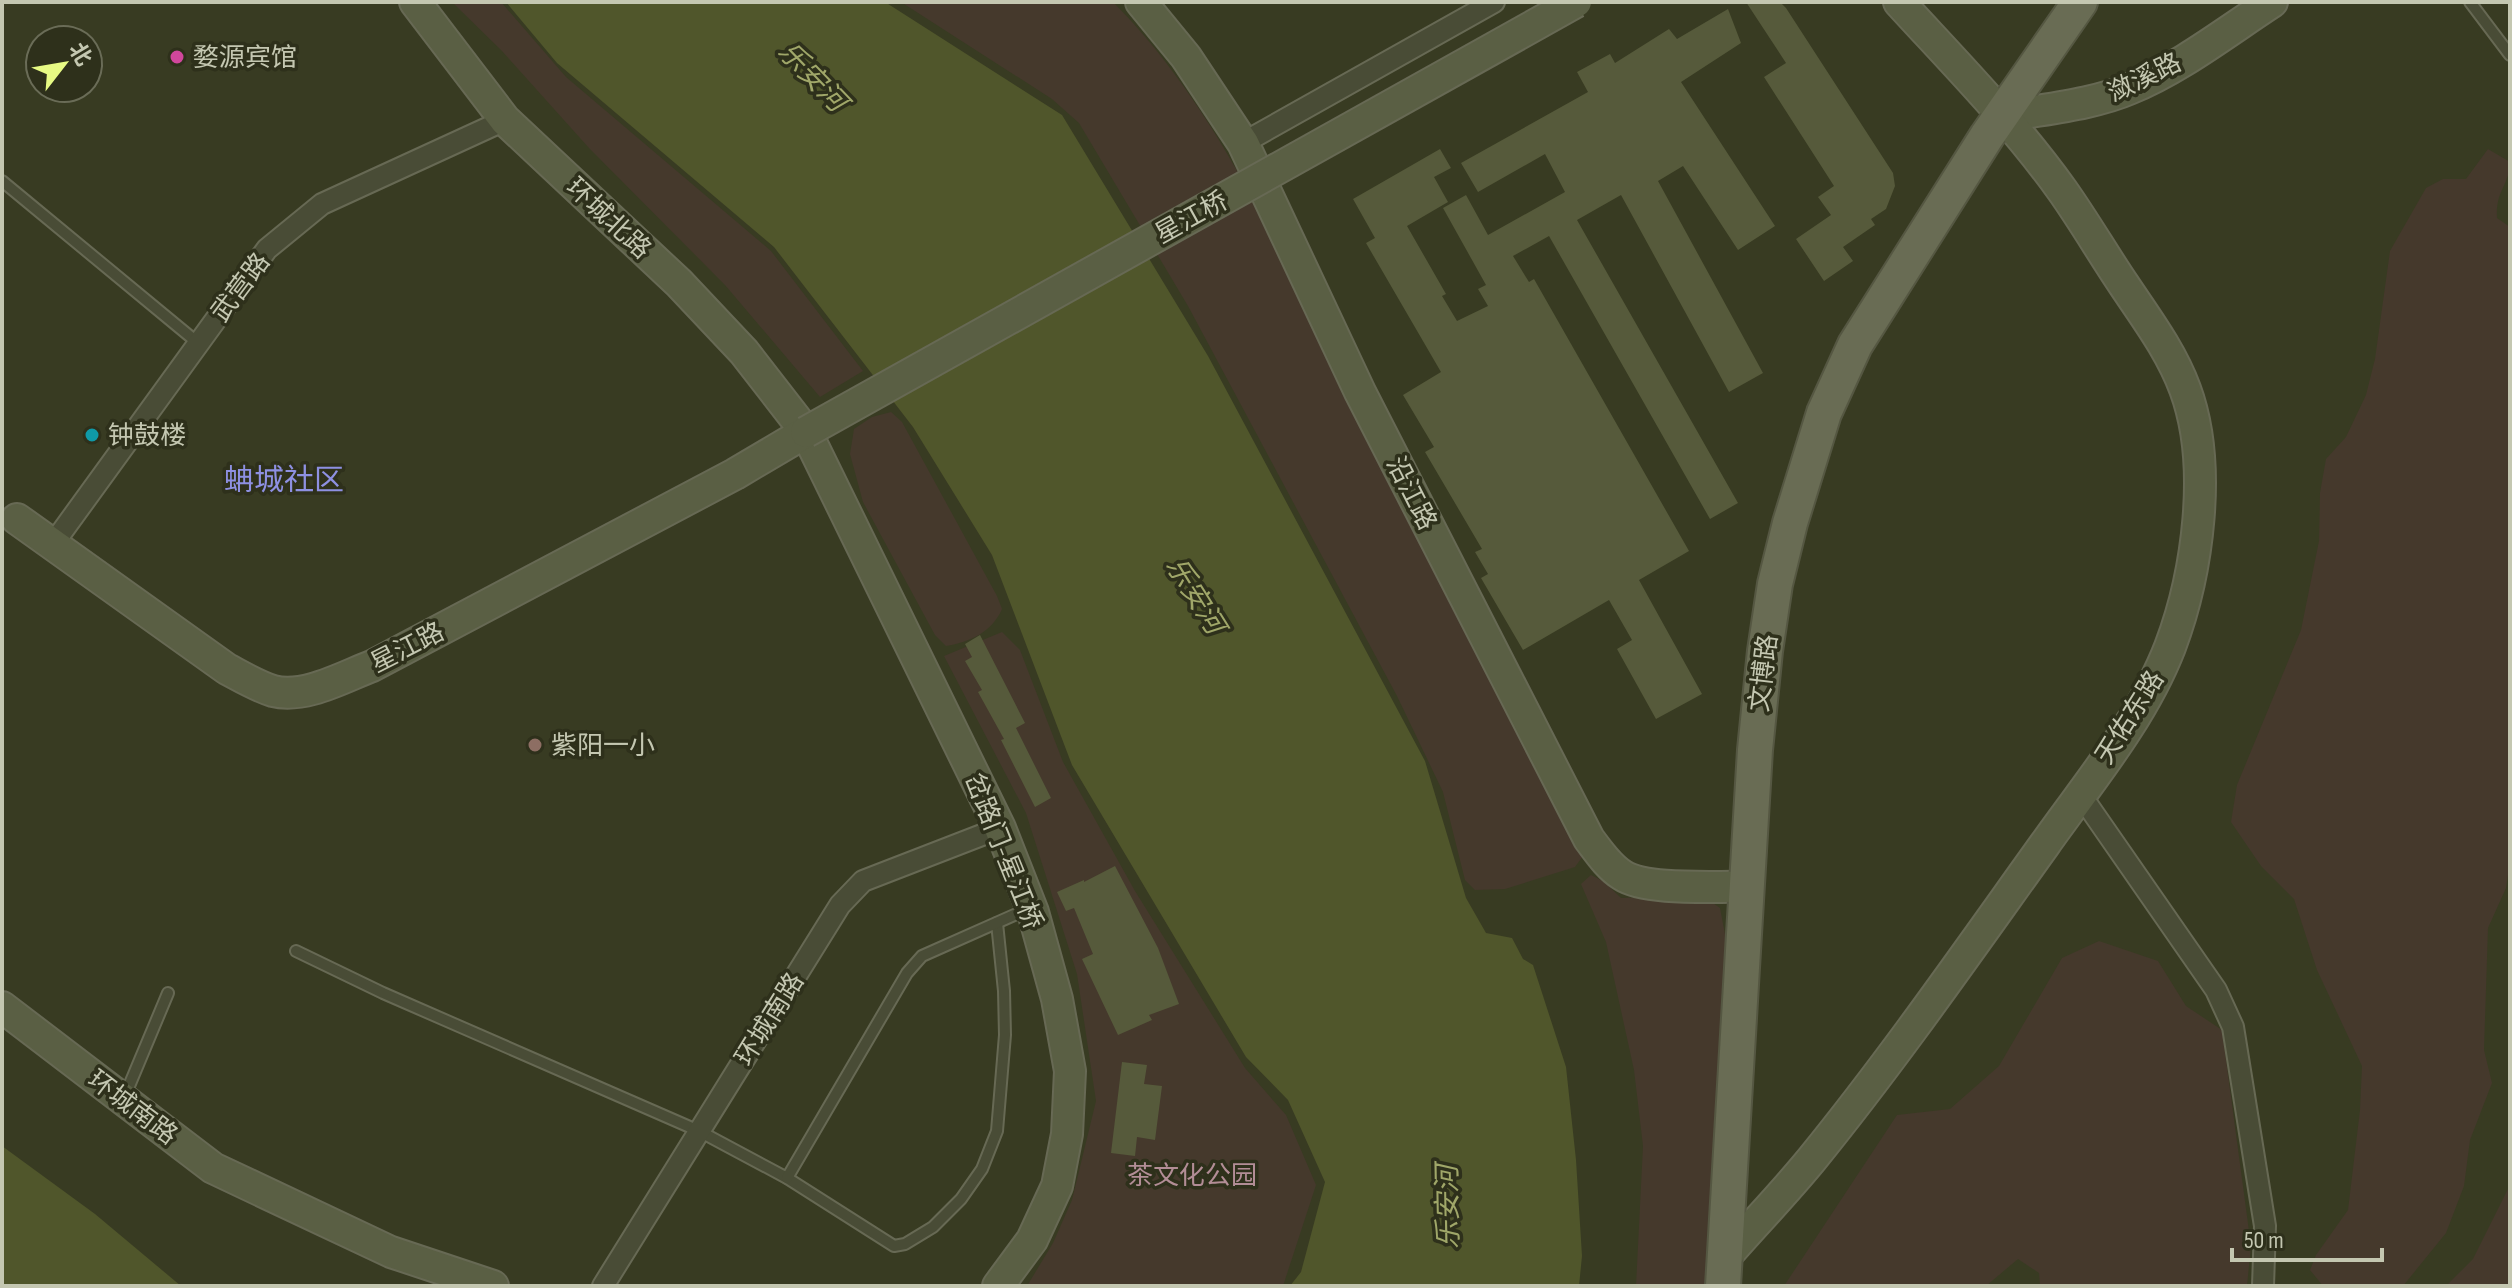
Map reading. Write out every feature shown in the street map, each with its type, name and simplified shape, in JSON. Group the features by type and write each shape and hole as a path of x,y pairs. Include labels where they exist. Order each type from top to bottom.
{"main road":[{"name":"文博路","path":"1725,1271 1745,887 1765,651 1775,584 1806,466 1824,413 1855,345 1987,136 2080,2"}],"street":[{"name":"环城北路","path":"415,2 505,120 679,283 744,352 806,432"},
{"name":"沿江路","path":"1141,2 1186,57 1243,143 1360,392 1589,839 1607,863 1625,877 1646,885 1745,887"},
{"path":"1243,143 1494,2"},
{"name":"星江桥","path":"806,432 1576,2"},
{"name":"天佑东路","path":"1725,1271 1964,958 2124,732 2154,683 2180,618 2188,586 2196,526 2198,439 2185,389 2167,352 2061,189 2002,117 1899,2"},
{"name":"潋溪路","path":"2002,117 2128,90 2158,75 2272,2"},
{"name":"武营路","path":"53,544 267,249 322,204 505,120"},
{"name":"星江路","path":"17,519 227,669 267,689 297,691 372,666 735,474 806,432"},
{"name":"岔路门-星江桥","path":"806,432 1000,828 1032,907 1057,999 1070,1071 1067,1134 1057,1186 1032,1240 998,1286"},
{"path":"2080,794 2216,990 2233,1027 2265,1226 2263,1286"},
{"name":"环城南路","path":"603,1286 840,905 863,881 1000,828"},
{"name":"环城南路","path":"2,1007 213,1168 391,1252 493,1286"}],"lane":[{"path":"2470,2 2510,55"},
{"path":"2,181 198,343"},
{"path":"787,1178 907,973 922,956 1032,907"},
{"path":"296,951 383,993 699,1131 787,1178 894,1246 905,1244 933,1227 961,1199 982,1169 997,1131 1005,1020 997,923"},
{"path":"124,1100 168,993"}],"green space":[{"path":"452,2 501,2 566,77 771,251 863,371 820,397 725,285 589,148 502,51"},
{"path":"901,2 1113,2 1175,74 1211,127 1258,209 1583,856 1575,867 1505,889 1475,890 1465,880 1443,792 1397,696 1188,306 1079,123 1052,99"},
{"path":"2488,149 2510,162 2500,194 2497,218 2510,227 2510,862 2506,888 2488,928 2484,1050 2492,1083 2470,1140 2464,1186 2446,1233 2403,1286 2323,1286 2310,1270 2316,1255 2348,1210 2362,1066 2317,970 2294,899 2261,866 2231,822 2237,785 2301,630 2319,541 2320,493 2326,459 2346,437 2366,395 2375,359 2390,251 2426,188 2443,179 2466,179"},
{"path":"891,412 902,422 1002,609 986,630 963,642 946,646 935,635 863,502 850,454 854,429 872,417"},
{"name":"茶文化公园","path":"1002,632 1020,650 1063,762 1135,891 1245,1068 1286,1115 1316,1185 1283,1286 1027,1286 1053,1243 1072,1200 1096,1101 1077,974 1026,813 944,656"},
{"path":"1591,875 1603,881 1621,898 1701,895 1720,908 1733,976 1717,1214 1706,1286 1636,1286 1643,1146 1634,1070 1606,942 1581,884"},
{"path":"2099,941 2158,961 2186,1006 2222,1030 2251,1246 2247,1286 2040,1286 2039,1273 2018,1259 1986,1286 1784,1286 1897,1115 1950,1109 1999,1066 2062,958"},
{"path":"2510,1185 2510,1286 2446,1286 2473,1259"}],"water":[{"name":"乐安河","path":"506,2 885,2 1062,115 1208,356 1425,761 1466,898 1486,933 1512,938 1523,959 1533,965 1566,1067 1582,1256 1579,1286 1290,1286 1301,1272 1325,1182 1288,1100 1246,1057 1072,765 992,555 913,427 774,247 557,63"},
{"path":"2,1146 95,1214 181,1286 2,1286"}],"building":[{"path":"1746,2 1780,2 1786,8 1893,173 1895,186 1886,209 1871,219 1875,225 1843,247 1853,261 1824,281 1796,239 1831,215 1818,197 1834,186 1764,77 1786,63"},
{"path":"1728,9 1741,43 1681,82 1775,226 1738,250 1683,166 1658,181 1763,373 1729,392 1621,195 1577,220 1738,503 1710,519 1549,236 1513,256 1529,282 1534,279 1689,551 1639,580 1702,694 1656,719 1617,649 1632,640 1609,600 1523,650 1481,578 1488,574 1475,552 1482,549 1425,452 1434,447 1403,395 1441,372 1366,243 1375,238 1353,199 1440,149 1451,168 1434,177 1448,202 1407,226 1446,294 1442,296 1457,321 1488,306 1478,289 1486,285 1443,208 1466,195 1488,235 1565,192 1545,154 1478,192 1461,163 1588,92 1577,72 1610,54 1615,63 1669,29 1677,39"},
{"path":"980,635 1025,723 1016,728 1051,798 1035,807 1001,740 1004,739 978,692 982,690 965,661 972,657 965,644"},
{"path":"1115,866 1158,948 1179,1004 1149,1015 1152,1020 1118,1035 1082,959 1093,954 1074,908 1066,911 1057,892"},
{"path":"1122,1062 1147,1065 1144,1084 1162,1086 1155,1140 1137,1137 1135,1156 1111,1153"}],"place":[{"name":"婺源宾馆","path":"177,57"},
{"name":"钟鼓楼","path":"92,435"},
{"name":"紫阳一小","path":"535,745"}],"district":[{"name":"蚺城社区","path":"284,480"}]}
